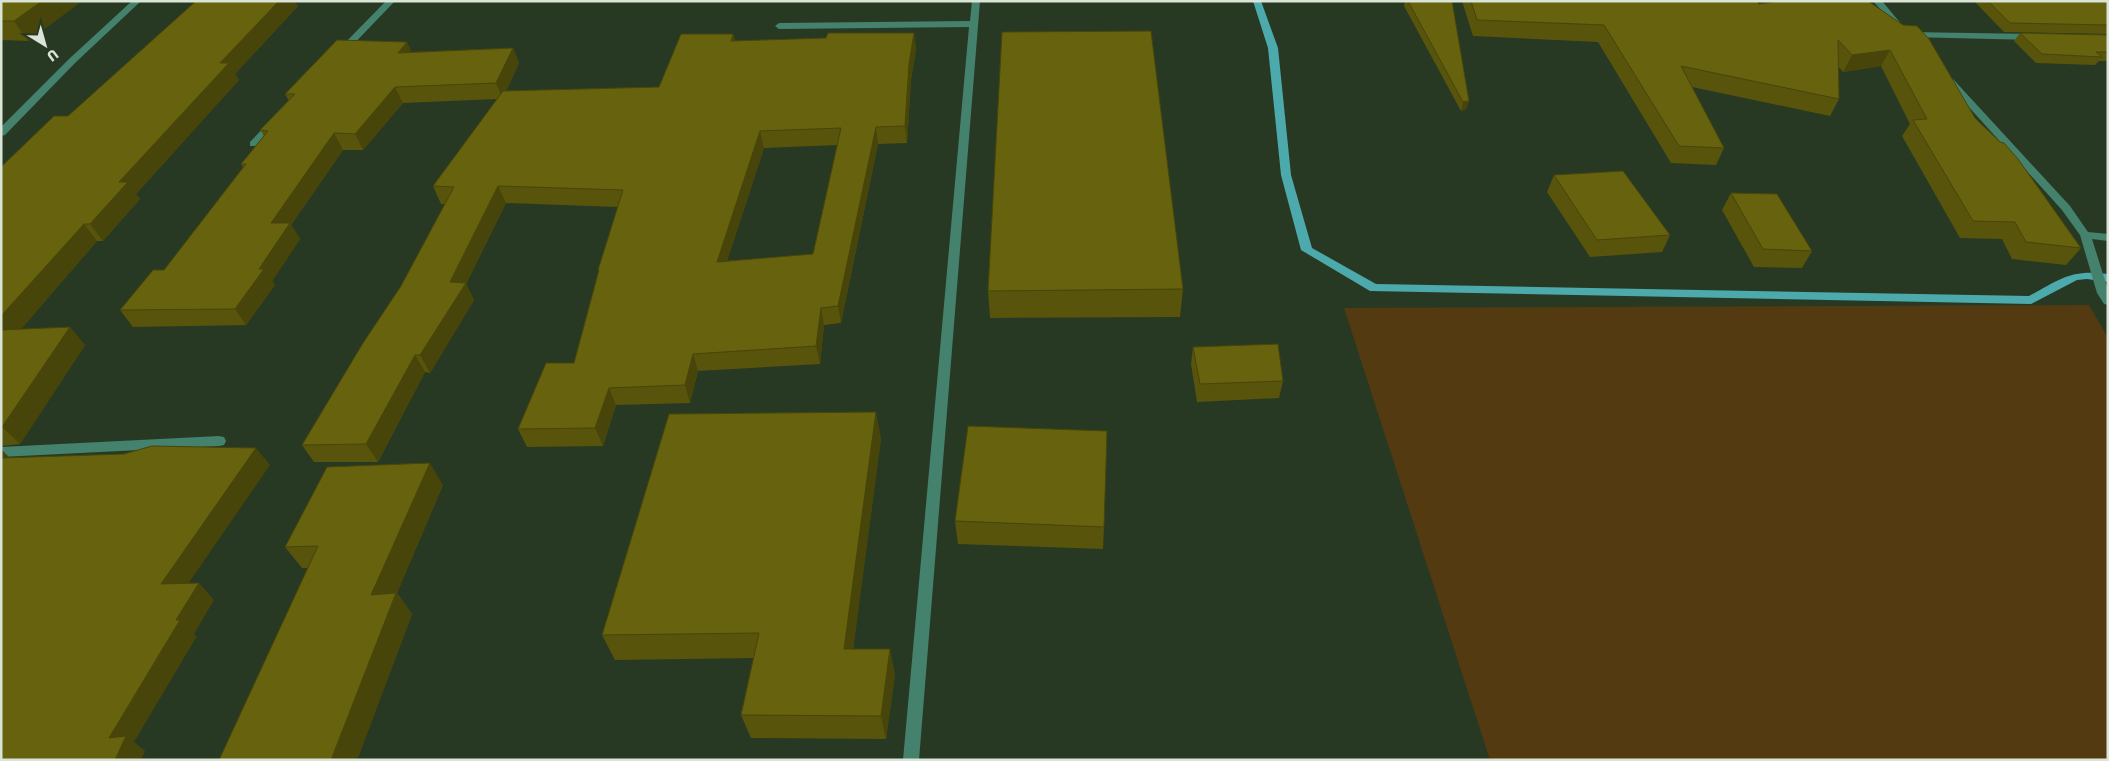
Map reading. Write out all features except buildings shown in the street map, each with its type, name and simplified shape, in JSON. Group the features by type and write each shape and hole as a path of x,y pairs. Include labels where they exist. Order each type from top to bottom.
{"street":[{"path":"1,133 72,61 136,1"},
{"path":"332,60 391,1"},
{"path":"911,760 976,1"},
{"path":"1877,1 1910,38 2041,37"},
{"path":"779,26 974,24"},
{"path":"1940,70 2066,208 2085,235 2106,297"},
{"path":"254,144 283,113"},
{"path":"2085,235 2108,238"},
{"path":"1,452 220,441"}],"shaded area":[{"path":"2089,305 2108,338 2108,760 1490,760 1344,308"}],"waterway":[{"path":"1257,1 1273,48 1286,175 1307,250 1374,288 2031,300 2074,277 2087,275 2108,278"}]}
